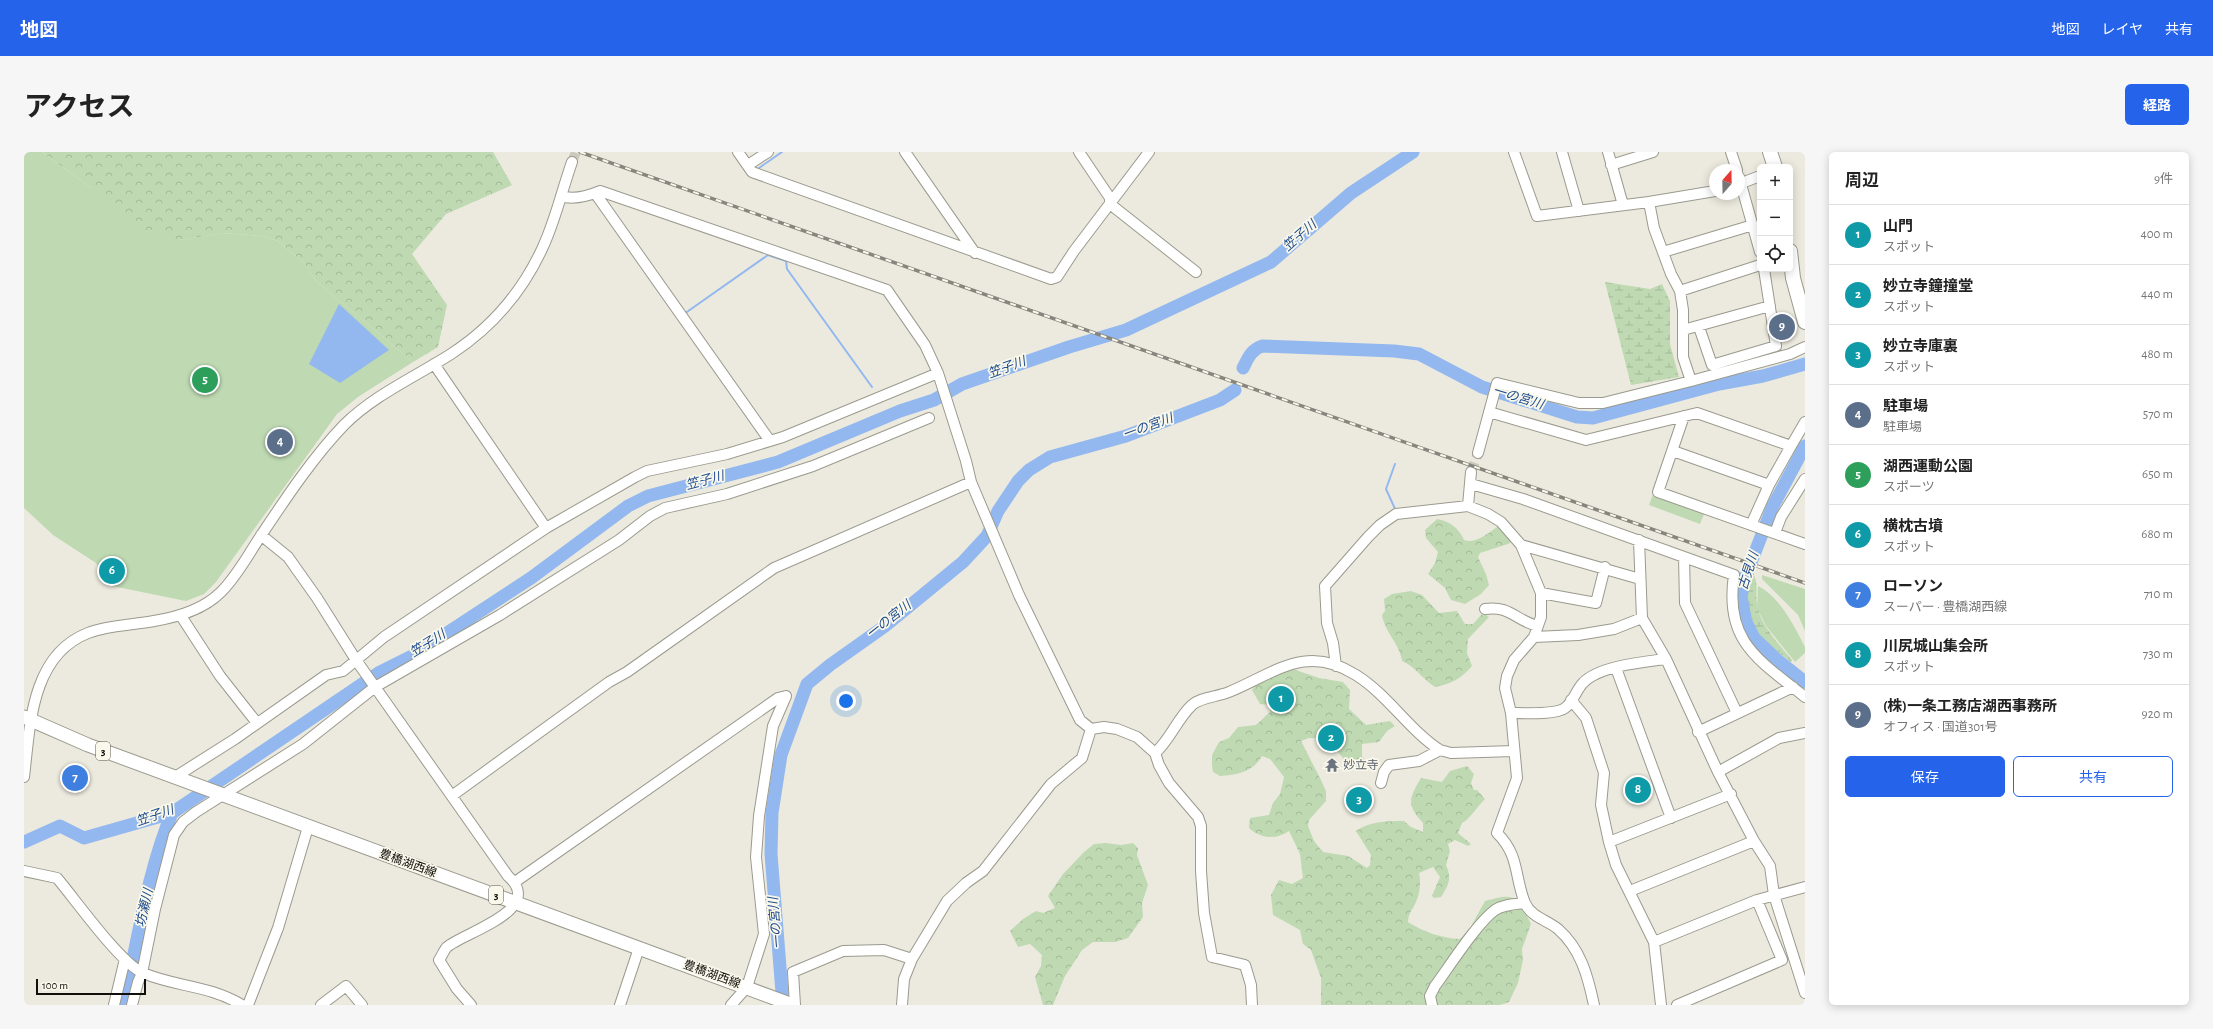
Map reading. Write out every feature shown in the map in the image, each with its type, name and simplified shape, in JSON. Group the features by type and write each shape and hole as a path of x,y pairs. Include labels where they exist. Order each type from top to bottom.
{"highway":[{"path":"1770,152 1774,164"},
{"path":"1792,272 1805,322"}],"main road":[{"name":"豊橋湖西線","path":"28,719 88,745 794,1005"}],"street":[{"path":"738,152 752,172 1051,279 1057,277 1150,152"},
{"path":"748,165 768,152"},
{"path":"905,152 975,253"},
{"path":"1079,152 1110,198 1110,204"},
{"path":"1514,152 1537,216 1649,202 1709,192"},
{"path":"1562,152 1579,211"},
{"path":"1608,152 1623,205"},
{"path":"1612,165 1653,152"},
{"path":"1731,152 1735,164"},
{"path":"24,778 28,719 42,678 56,656 73,640 90,632 181,616 206,603 221,592 235,575 261,535 306,473 345,424 365,407 480,333 511,302 542,248 572,162"},
{"path":"1745,180 1757,177"},
{"path":"561,196 567,198 600,191 887,290 926,345 938,372 966,461 971,482 1019,595 1080,720 1091,729 1104,727 1117,729 1137,738 1155,753 1158,765 1169,782 1198,817 1201,826 1201,871 1204,912 1212,957 1245,965 1251,985 1252,1005"},
{"path":"595,193 770,441"},
{"path":"1745,199 1757,240"},
{"path":"1649,202 1654,228 1680,290 1683,310 1683,357 1691,381"},
{"path":"1110,204 1196,272"},
{"path":"1663,252 1753,225"},
{"path":"1680,290 1757,266"},
{"path":"1699,327 1712,365 1776,346 1764,272"},
{"path":"1683,330 1699,327 1770,306"},
{"path":"1478,453 1497,383 1579,403 1603,403 1790,354 1805,347"},
{"path":"434,364 546,528"},
{"path":"180,779 326,675 343,670 357,662 384,637 546,528 647,471 727,454 770,441 938,372"},
{"path":"1489,412 1586,440 1698,413 1791,446"},
{"path":"1684,416 1658,492 1805,544"},
{"path":"132,1005 156,902 174,835 183,822 220,793 303,744 375,687 500,615 619,540 650,516 665,508 727,494 814,466 929,418"},
{"path":"1751,525 1769,485 1805,422"},
{"path":"1673,451 1769,485"},
{"path":"1468,506 1471,472"},
{"path":"1773,533 1781,518 1800,496 1805,479"},
{"path":"453,795 609,682 627,672 774,568 971,482"},
{"path":"1471,484 1523,499 1734,575 1731,591 1737,628 1754,655 1772,673 1805,697"},
{"path":"1336,666 1336,655 1327,623 1325,586 1380,525 1396,514 1468,506 1488,514 1501,522 1521,545 1541,593 1541,617 1534,637 1514,660 1507,676 1505,688 1510,713 1517,778 1497,834 1512,853 1525,903 1531,913 1558,930 1578,952 1588,978 1594,1005"},
{"path":"261,535 288,557 317,598 357,662 453,795 508,876 515,882 517,892 516,903 512,909 498,920 446,948 439,960 456,989 471,1005"},
{"path":"1639,540 1642,618 1666,659 1698,732 1718,772 1731,794 1754,841 1770,866 1774,894 1805,993"},
{"path":"1521,545 1605,567 1640,578"},
{"path":"1684,557 1685,604 1736,713"},
{"path":"1541,593 1596,603 1605,567"},
{"path":"1485,609 1501,608 1526,623 1538,626"},
{"path":"181,616 220,676 257,723"},
{"path":"1534,637 1578,635 1614,629 1642,618"},
{"path":"1510,713 1556,711 1565,708 1582,684 1590,677 1616,668 1666,659"},
{"path":"1155,753 1162,747 1182,716 1193,704 1228,693 1296,662 1305,660 1336,666 1356,676 1440,750 1451,753 1514,751"},
{"path":"1616,668 1671,818"},
{"path":"1698,732 1793,687"},
{"path":"515,882 778,698 786,696 773,726 759,816 756,857 764,934 746,987 732,1005"},
{"path":"1571,700 1586,718 1604,773 1601,805 1609,842 1616,865 1654,942 1661,1005"},
{"path":"902,1005 904,979 912,959 947,901 966,883 983,871 1051,784 1082,758 1091,729"},
{"path":"1718,772 1779,738 1805,733"},
{"path":"1380,783 1384,772 1389,765 1419,761 1440,750"},
{"path":"1609,842 1731,794"},
{"path":"248,1005 278,928 308,827"},
{"path":"1630,891 1754,841"},
{"path":"24,872 57,878 126,960 140,971 225,995 242,1005"},
{"path":"1654,942 1757,900 1774,894 1805,887"},
{"path":"1676,1005 1782,960 1757,900"},
{"path":"1432,1005 1430,996 1434,986 1481,924 1495,910 1505,906 1525,903"},
{"path":"620,1005 639,948"},
{"path":"794,1005 793,972 843,951 884,950 912,959"},
{"path":"114,1005 126,960"},
{"path":"321,1005 346,986 362,1005"}],"green space":[{"path":"24,152 42,152 90,187 180,240 222,233 263,236 278,241 304,263 317,282 413,362 358,397 337,414 216,582 204,594 186,601 112,586 96,563 53,535 24,508"},
{"path":"42,152 493,152 512,185 446,214 412,254 447,305 438,347 413,362 317,282 304,263 278,241 263,236 223,233 180,240 134,230 90,187"},
{"path":"1605,282 1650,289 1662,284 1670,301 1670,344 1679,377 1631,385"},
{"path":"1653,494 1705,512 1700,524 1649,505"},
{"path":"1437,519 1446,521 1453,526 1464,540 1469,541 1479,539 1502,524 1514,540 1508,544 1480,553 1478,557 1486,574 1489,585 1481,594 1465,604 1451,600 1445,588 1428,574 1435,563 1438,552 1426,538 1425,530"},
{"path":"1753,573 1756,583 1757,604 1760,616 1772,636 1792,660 1791,662 1761,639 1753,622 1745,598 1748,583"},
{"path":"1762,575 1805,589 1805,631 1798,615 1762,579"},
{"path":"1758,586 1773,597 1780,605 1791,621 1805,647 1805,653 1795,662 1766,626 1757,608"},
{"path":"1411,591 1422,595 1439,613 1457,611 1465,624 1473,624 1483,613 1489,617 1468,639 1467,653 1472,666 1460,678 1435,687 1411,666 1402,661 1401,655 1386,627 1382,615 1385,611 1384,599 1392,594"},
{"path":"1293,669 1319,678 1343,682 1350,690 1349,709 1366,725 1390,721 1395,726 1387,731 1379,742 1362,744 1362,756 1370,767 1364,769 1358,768 1346,761 1328,739 1309,738 1301,741 1326,791 1326,801 1309,820 1308,826 1314,841 1323,852 1348,856 1367,868 1370,865 1371,855 1356,831 1373,823 1404,821 1411,827 1423,832 1423,823 1414,811 1411,801 1414,791 1421,778 1442,782 1450,771 1467,766 1474,774 1471,783 1474,790 1477,790 1485,799 1471,816 1462,823 1458,833 1471,844 1468,846 1455,840 1448,844 1450,851 1446,865 1449,874 1449,881 1441,897 1434,898 1432,896 1440,877 1433,867 1419,873 1420,884 1418,895 1408,918 1408,922 1433,934 1460,939 1470,928 1485,901 1495,898 1509,897 1518,902 1531,924 1522,949 1523,960 1518,983 1509,1002 1500,1005 1321,1005 1321,978 1311,950 1303,944 1300,930 1273,915 1271,895 1279,880 1292,884 1303,878 1300,854 1289,831 1279,836 1269,837 1258,834 1249,828 1250,818 1269,815 1273,803 1280,794 1284,777 1270,759 1262,756 1254,766 1244,772 1232,775 1220,776 1213,772 1212,765 1212,755 1219,742 1229,738 1238,727 1256,725 1270,712 1270,705 1260,704 1252,690 1257,683"},
{"path":"1106,843 1121,845 1133,843 1138,848 1137,855 1148,885 1142,903 1143,917 1128,938 1115,942 1093,942 1082,950 1065,976 1053,1005 1043,1005 1035,977 1041,966 1042,955 1030,944 1018,947 1010,931 1023,919 1036,911 1043,913 1055,908 1048,896 1063,874 1084,852 1094,844"}],"water":[{"path":"339,304 389,350 340,383 309,364"}],"waterway":[{"path":"756,170 782,152"},
{"name":"笠子川","path":"24,842 60,826 84,838 172,813 380,672 412,656 531,578 628,506 648,496 778,462 900,411 934,400 962,384 1069,347 1126,330 1271,262 1351,193 1413,152"},
{"path":"684,314 768,255 786,261 787,269 872,387"},
{"name":"一の宮川","path":"1243,368 1252,352 1262,346 1394,351 1419,354 1482,387 1577,417 1593,418 1719,384 1763,376 1805,364"},
{"name":"一の宮川","path":"783,1005 771,854 772,813 781,755 807,684 830,665 885,626 963,562 987,536 998,511 1018,481 1029,470 1050,457 1126,436 1220,400 1235,390"},
{"name":"古見川","path":"1805,446 1773,506 1745,578 1741,597 1746,622 1754,638 1775,658 1805,682"},
{"path":"1395,464 1386,489 1396,511"},
{"name":"坊瀬川","path":"123,1005 149,883 163,836 172,813"}],"tunnel":[{"path":"572,162 576,152"},
{"path":"1471,472 1478,453"}],"railway":[{"path":"580,152 1805,583"}],"place":[{"name":"(株)一条工務店湖西事務所","path":"1782,327"},
{"name":"湖西運動公園","path":"205,380"},
{"name":"駐車場","path":"280,442"},
{"name":"横枕古墳","path":"112,571"},
{"name":"山門","path":"1281,699"},
{"name":"妙立寺鐘撞堂","path":"1331,738"},
{"name":"妙立寺","path":"1332,765"},
{"name":"ローソン","path":"75,778"},
{"name":"川尻城山集会所","path":"1638,790"},
{"name":"妙立寺庫裏","path":"1359,800"}]}
